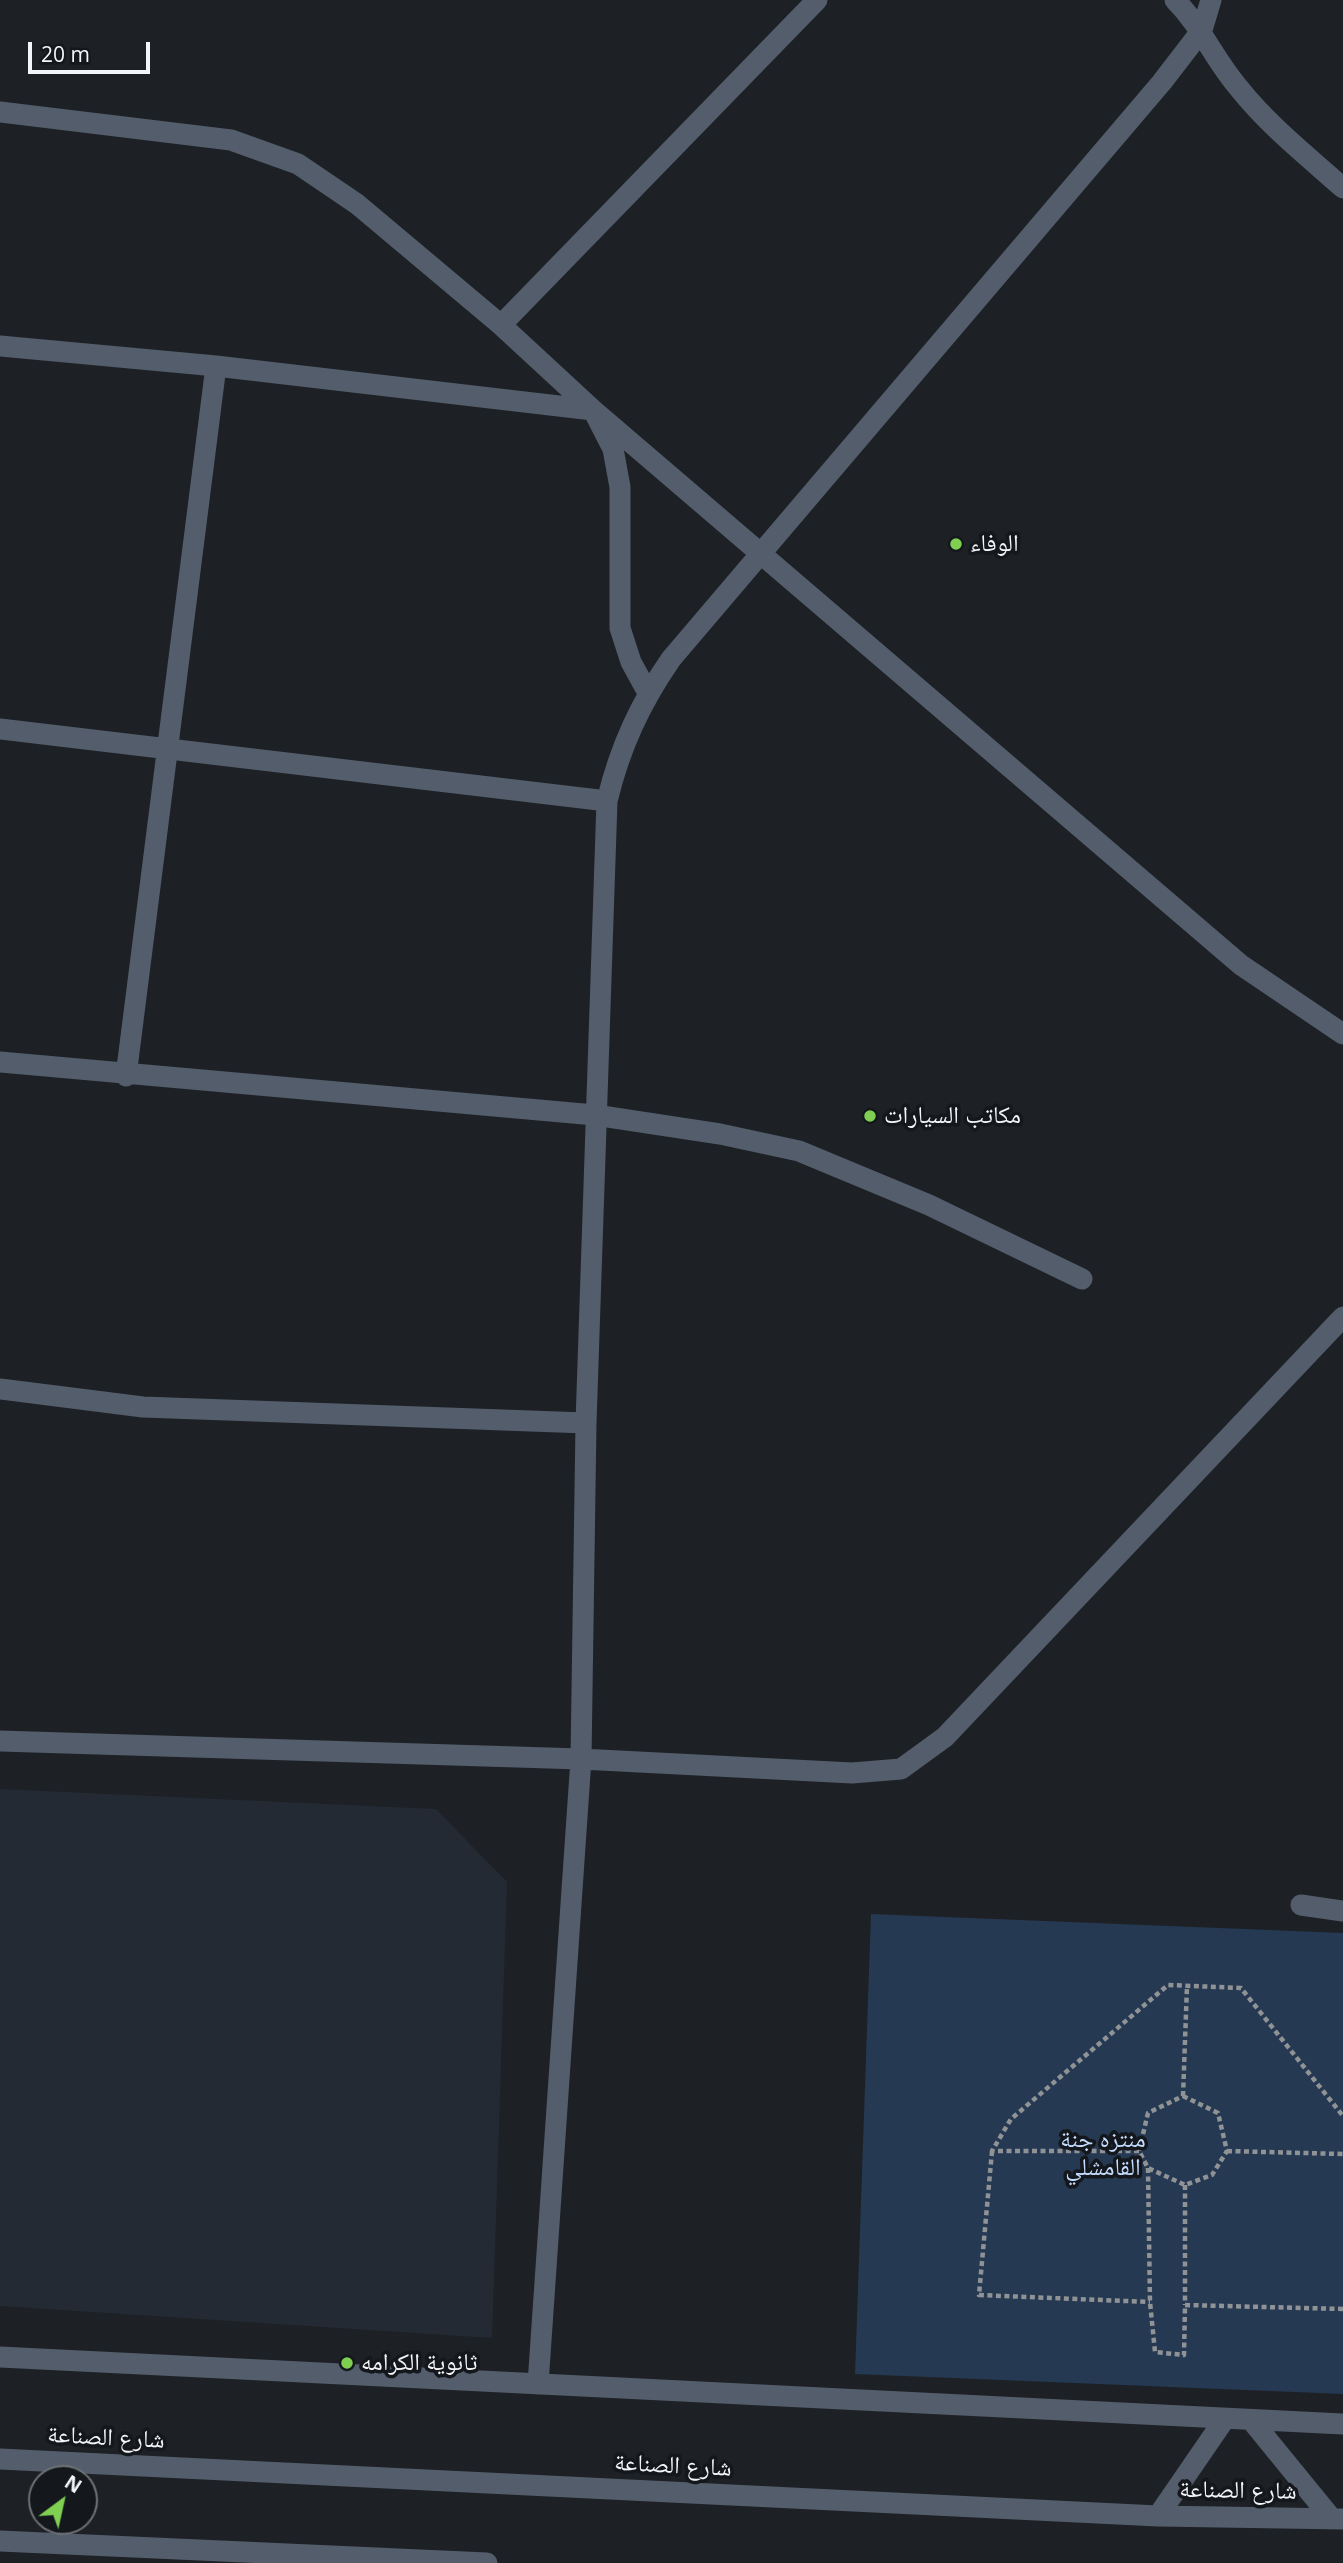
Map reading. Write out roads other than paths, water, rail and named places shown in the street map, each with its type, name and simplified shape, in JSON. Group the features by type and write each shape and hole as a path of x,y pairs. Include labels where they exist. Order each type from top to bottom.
{"street":[{"path":"501,325 817,0"},
{"path":"1175,0 1202,30 1217,58 1248,100 1343,188"},
{"path":"538,2384 581,1759 586,1423 595,1115 607,800 617,760 648,693 671,659 1162,82 1202,30 1211,0"},
{"path":"0,112 231,140 298,164 357,204 501,325 593,410 760,554 1241,965 1343,1034"},
{"path":"0,346 216,366 593,410"},
{"path":"126,1076 216,366"},
{"path":"593,410 613,449 618,468 620,628 631,662 648,693"},
{"path":"0,729 607,800"},
{"path":"0,1062 126,1076 595,1115 720,1134 799,1151 929,1205 1082,1279"},
{"path":"0,1741 581,1759 852,1773 901,1769 946,1737 1343,1317"},
{"path":"0,1389 143,1407 586,1423"},
{"path":"1301,1905 1343,1911"},
{"path":"0,2357 1343,2424"},
{"path":"1158,2516 1224,2420"},
{"path":"1252,2421 1338,2519"},
{"name":"شارع الصناعة","path":"0,2459 1158,2516 1338,2519"},
{"path":"0,2541 487,2563"}],"place":[{"name":"الوفاء","path":"956,544"},
{"name":"مكاتب السيارات","path":"870,1116"},
{"name":"ثانوية الكرامه","path":"347,2363"}],"park label":[{"name":"منتزه جنة القامشلي","path":"1103,2154"}]}
